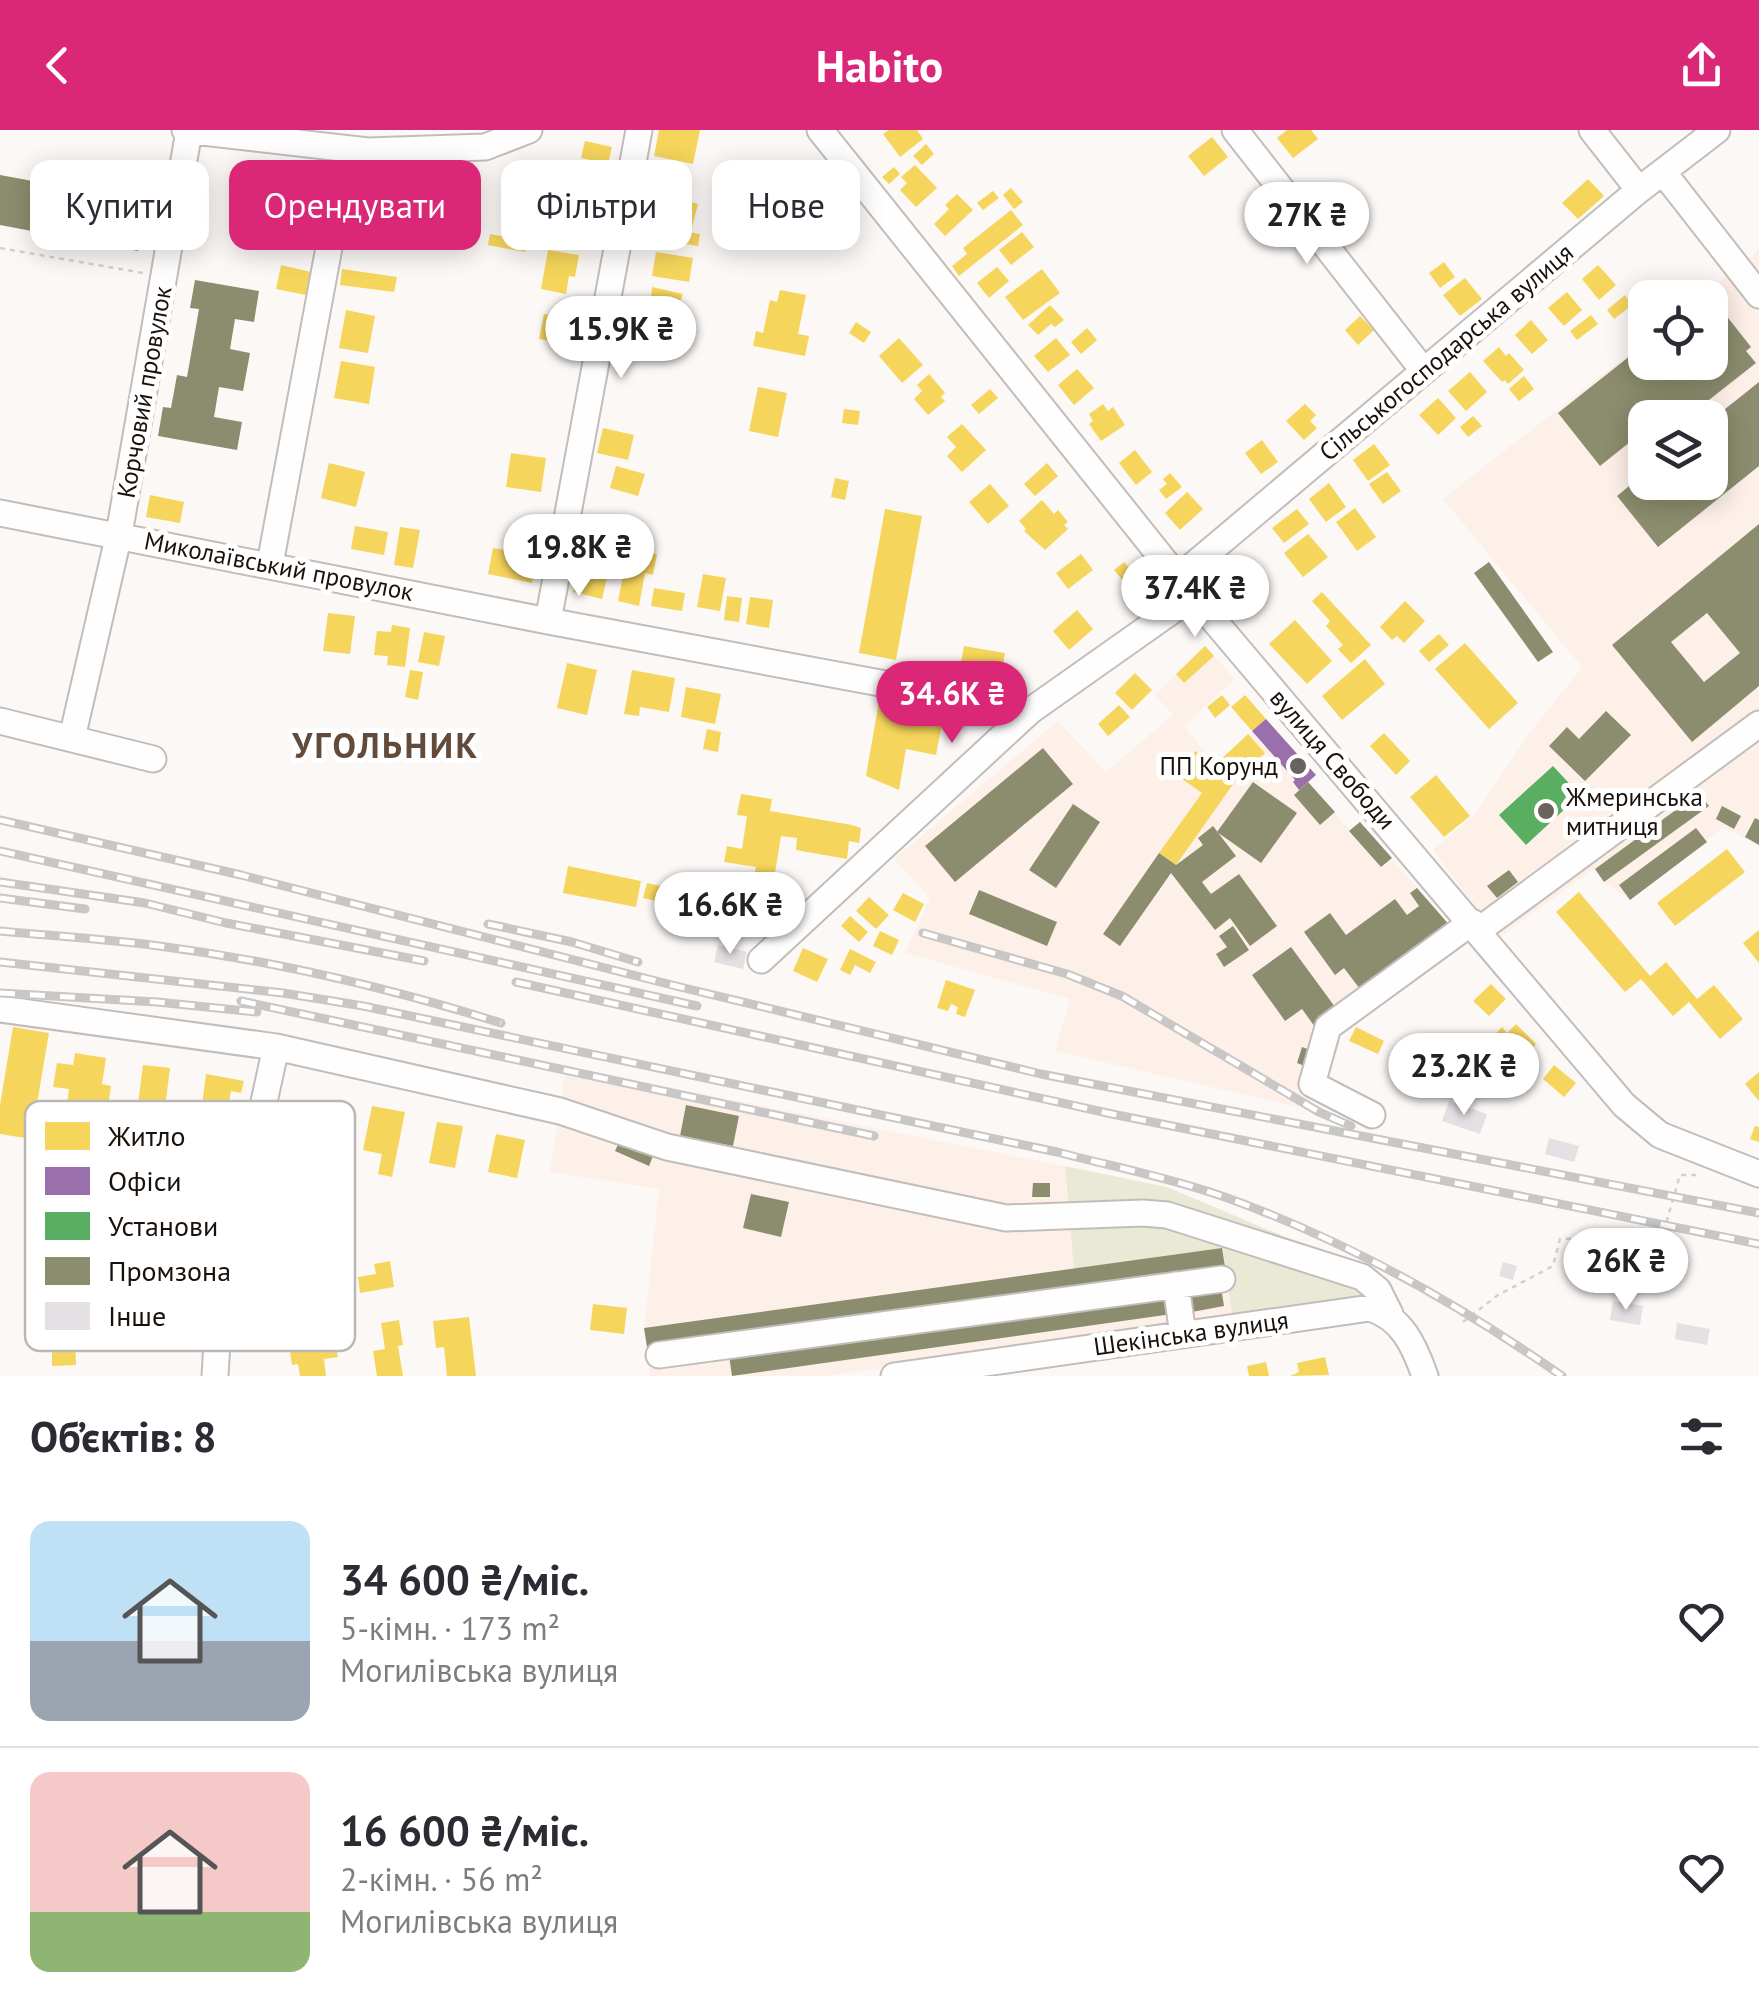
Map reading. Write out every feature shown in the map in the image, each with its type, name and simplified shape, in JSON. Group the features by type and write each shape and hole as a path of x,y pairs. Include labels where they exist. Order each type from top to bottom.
{"street":[{"path":"187,130 347,151 485,147 529,130"},
{"name":"Корчовий провулок","path":"72,738 119,534 187,130"},
{"path":"548,621 639,130"},
{"name":"вулиця Свободи","path":"820,130 1186,587 1624,1105 1660,1135 1756,1172"},
{"path":"1235,130 1423,370"},
{"path":"1592,130 1639,190"},
{"name":"Сільськогосподарська вулиця","path":"761,960 1030,711 1186,587 1423,370 1717,130"},
{"path":"270,564 347,151"},
{"path":"1662,172 1759,295"},
{"name":"Миколаївський провулок","path":"0,512 548,621 1030,711"},
{"path":"0,721 153,759"},
{"path":"1372,1116 1312,1084 1328,1026 1476,926 1759,724"},
{"path":"0,1009 276,1047 560,1111 668,1147 992,1216 1021,1219 1168,1215 1362,1277 1378,1290 1380,1311 1403,1330 1425,1376"},
{"path":"264,1101 276,1047"},
{"path":"659,1356 1222,1280"},
{"path":"1176,1285 1183,1334"},
{"name":"Шекінська вулиця","path":"894,1376 1183,1334 1380,1311"},
{"path":"214,1376 216,1351"}],"path":[{"path":"0,248 164,276"},
{"path":"1463,1322 1498,1295 1553,1266 1560,1239 1662,1234 1680,1176 1710,1175"}],"shaded area":[{"path":"1759,250 1759,845 1723,828 1630,900 1604,882 1594,869 1498,938 1433,850 1474,815 1532,730 1582,667 1443,499 1628,354 1628,380 1728,380 1728,280 1722,280"},
{"path":"1205,646 1235,679 1184,726 1215,764 1266,719 1309,782 1349,830 1360,822 1452,928 1316,1052 1298,1107 1055,1051 1070,999 905,953 930,898 894,859 1058,721 1106,772 1173,715 1155,695"},
{"path":"566,1067 1065,1166 1068,1211 1222,1248 1233,1320 825,1376 650,1376 644,1328 659,1189 550,1172"}],"green space":[{"path":"1065,1166 1167,1187 1349,1264 1362,1277 1368,1301 1233,1320 1222,1248 1074,1269"}],"building: Житло":[{"path":"659,130 700,130 693,164 692,160 654,156"},
{"path":"889,130 917,130 923,139 900,157 883,134"},
{"path":"1287,130 1311,130 1318,139 1293,158 1277,138"},
{"path":"1212,137 1228,157 1204,176 1188,156"},
{"path":"585,141 612,147 609,160 581,158"},
{"path":"926,144 934,154 922,165 913,156"},
{"path":"915,165 937,188 916,207 900,190 907,183 901,177"},
{"path":"894,167 900,174 889,184 882,177"},
{"path":"1588,179 1604,196 1578,219 1562,203"},
{"path":"1011,188 1023,202 1014,209 1003,195"},
{"path":"993,191 999,198 983,210 977,203"},
{"path":"957,194 973,210 945,236 934,224"},
{"path":"692,202 698,204 692,227"},
{"path":"1011,210 1023,225 959,276 952,266 967,254 963,248"},
{"path":"1022,232 1034,247 1011,265 999,250"},
{"path":"692,233 700,234 698,246 692,245"},
{"path":"490,234 501,236 501,247 488,245"},
{"path":"548,250 579,255 575,277 569,276 566,294 541,289"},
{"path":"656,252 693,258 689,282 652,276"},
{"path":"1444,262 1455,277 1440,288 1429,273"},
{"path":"281,265 311,272 306,295 276,289"},
{"path":"1598,265 1616,285 1599,300 1582,279"},
{"path":"997,267 1009,281 989,298 977,283"},
{"path":"342,269 397,277 394,292 340,285"},
{"path":"1042,269 1060,293 1023,320 1005,297"},
{"path":"1465,278 1482,299 1460,316 1443,295"},
{"path":"652,287 683,294 673,320 650,315"},
{"path":"780,290 806,295 798,334 809,336 805,356 753,346 756,331 763,333 770,300 777,302"},
{"path":"1567,292 1582,310 1564,326 1548,308"},
{"path":"1625,295 1628,299 1628,308 1614,319 1607,310"},
{"path":"1050,305 1064,320 1055,327 1051,324 1038,335 1028,325"},
{"path":"346,310 375,316 368,353 339,348"},
{"path":"544,314 571,319 567,344 539,339"},
{"path":"1591,315 1598,324 1577,340 1570,331"},
{"path":"1360,316 1374,330 1358,345 1345,330"},
{"path":"1531,320 1548,340 1532,354 1515,335"},
{"path":"856,322 871,332 864,343 849,333"},
{"path":"677,325 693,328 690,341 674,337"},
{"path":"1087,328 1097,340 1081,354 1071,342"},
{"path":"899,338 923,365 902,383 879,356"},
{"path":"1056,338 1070,355 1048,372 1034,356"},
{"path":"1499,347 1524,370 1508,384 1483,361"},
{"path":"341,361 375,367 369,404 334,398"},
{"path":"1077,369 1094,388 1074,405 1058,385"},
{"path":"1470,372 1487,392 1466,411 1448,391"},
{"path":"929,374 945,393 941,397 945,401 928,415 914,399 922,391 917,385"},
{"path":"1524,376 1534,389 1519,401 1509,389"},
{"path":"758,387 787,393 778,437 749,431"},
{"path":"990,389 998,398 979,414 971,405"},
{"path":"1438,398 1456,418 1438,435 1419,415"},
{"path":"1103,404 1108,411 1113,407 1125,425 1101,441 1089,424 1093,421 1089,414"},
{"path":"1305,404 1316,415 1310,421 1317,428 1304,440 1286,421"},
{"path":"844,409 860,411 858,425 842,423"},
{"path":"1473,416 1482,426 1468,437 1460,427"},
{"path":"962,424 986,450 962,472 947,456 956,447 947,437"},
{"path":"603,428 634,435 628,460 597,453"},
{"path":"1262,440 1278,462 1261,474 1245,453"},
{"path":"1374,444 1390,465 1368,481 1353,460"},
{"path":"1135,450 1152,472 1136,485 1119,463"},
{"path":"511,453 546,458 541,492 506,487"},
{"path":"329,463 365,472 356,507 321,498"},
{"path":"1047,463 1058,476 1035,496 1024,484"},
{"path":"616,466 645,474 638,496 610,488"},
{"path":"1387,472 1401,491 1383,504 1369,484"},
{"path":"1170,473 1182,487 1166,499 1159,490 1167,484 1163,479"},
{"path":"835,478 849,481 845,500 831,497"},
{"path":"1329,483 1346,507 1326,522 1309,499"},
{"path":"990,484 1009,506 988,524 969,502"},
{"path":"1187,492 1203,509 1180,530 1165,513"},
{"path":"150,495 184,502 180,523 146,517"},
{"path":"1042,500 1068,522 1064,525 1068,529 1045,550 1019,521"},
{"path":"1355,508 1376,537 1357,551 1336,522"},
{"path":"885,509 922,516 896,660 859,653"},
{"path":"1297,509 1309,524 1284,543 1272,528"},
{"path":"355,526 388,532 384,555 351,549"},
{"path":"400,527 420,530 413,568 394,565"},
{"path":"1308,534 1328,557 1303,577 1284,553"},
{"path":"493,548 537,556 532,583 488,574"},
{"path":"628,549 657,554 653,575 645,573 639,606 618,601"},
{"path":"1081,554 1093,570 1068,589 1056,573"},
{"path":"1124,562 1159,603 1149,612 1114,570"},
{"path":"578,570 607,577 602,599 573,592"},
{"path":"703,574 726,578 720,611 697,607"},
{"path":"654,588 685,593 682,611 651,606"},
{"path":"1322,592 1371,645 1351,663 1338,649 1343,645 1326,626 1330,621 1312,601"},
{"path":"727,596 742,598 739,622 724,620"},
{"path":"750,597 773,600 769,628 746,624"},
{"path":"1405,601 1425,621 1404,643 1397,636 1392,640 1380,627"},
{"path":"1077,610 1093,629 1069,650 1053,631"},
{"path":"328,613 355,616 350,654 323,651"},
{"path":"1295,620 1332,661 1307,684 1269,644"},
{"path":"392,625 410,628 405,667 387,665 388,656 374,655 377,631 391,632"},
{"path":"424,632 445,636 439,666 418,662"},
{"path":"1439,634 1449,645 1429,662 1419,651"},
{"path":"1465,643 1518,703 1489,729 1435,669"},
{"path":"964,646 1005,653 999,686 958,678"},
{"path":"1205,646 1214,656 1184,683 1176,674"},
{"path":"1365,659 1385,684 1342,720 1322,696"},
{"path":"567,663 597,670 587,715 557,708"},
{"path":"410,670 423,672 418,700 405,697"},
{"path":"632,670 675,678 669,712 640,707 639,716 624,714"},
{"path":"1135,673 1152,690 1132,710 1115,693"},
{"path":"686,687 721,694 715,724 681,717"},
{"path":"881,690 946,702 936,755 906,749 899,790 866,776"},
{"path":"1222,695 1230,705 1215,718 1207,707"},
{"path":"1245,695 1266,719 1252,731 1231,707"},
{"path":"1119,705 1130,717 1108,736 1098,724"},
{"path":"707,729 721,732 718,752 703,749"},
{"path":"1384,733 1410,761 1396,775 1370,746"},
{"path":"1248,734 1265,753 1236,780 1176,865 1159,853 1202,793 1178,776 1195,751 1215,765"},
{"path":"1436,775 1470,816 1444,837 1410,797"},
{"path":"741,794 772,799 770,811 861,828 859,843 849,841 847,859 796,850 797,838 781,836 773,885 753,881 756,867 724,862 727,846 742,849 747,816 737,815"},
{"path":"1727,849 1745,872 1675,926 1657,903"},
{"path":"568,866 641,881 636,907 563,893"},
{"path":"647,883 669,888 666,903 643,898"},
{"path":"703,891 744,901 739,921 699,911"},
{"path":"1579,892 1650,976 1666,962 1697,999 1714,985 1743,1019 1720,1039 1689,1002 1673,1016 1641,979 1625,992 1556,912"},
{"path":"903,893 924,904 915,922 893,910"},
{"path":"869,897 889,915 876,929 856,911"},
{"path":"850,916 868,932 859,942 841,926"},
{"path":"1759,930 1759,963 1743,943"},
{"path":"880,931 899,940 892,955 873,946"},
{"path":"803,948 828,959 817,982 793,971"},
{"path":"850,949 876,962 870,973 855,965 850,975 840,970"},
{"path":"946,980 975,990 965,1017 956,1014 958,1007 951,1004 948,1011 937,1008"},
{"path":"1491,984 1506,999 1489,1016 1473,1001"},
{"path":"1516,1024 1536,1044 1518,1063 1505,1050 1497,1058 1484,1046 1502,1027 1507,1033"},
{"path":"13,1027 49,1033 37,1101 25,1101 25,1138 0,1134 0,1105"},
{"path":"1356,1027 1384,1041 1378,1054 1349,1041"},
{"path":"1480,1050 1501,1067 1492,1078 1472,1061"},
{"path":"75,1053 106,1058 102,1084 111,1086 109,1101 67,1101 69,1089 53,1087 57,1063 73,1065"},
{"path":"143,1065 170,1068 166,1101 138,1101"},
{"path":"1554,1065 1576,1083 1564,1097 1543,1079"},
{"path":"1759,1072 1759,1101 1745,1084"},
{"path":"206,1074 244,1081 241,1093 231,1091 229,1101 203,1101"},
{"path":"372,1106 405,1112 392,1177 378,1174 382,1154 363,1150"},
{"path":"437,1122 463,1126 455,1168 429,1163"},
{"path":"1755,1126 1759,1127 1759,1142 1750,1139"},
{"path":"496,1134 525,1140 517,1178 488,1172"},
{"path":"390,1261 394,1287 360,1293 358,1277 376,1274 374,1264"},
{"path":"593,1304 627,1308 624,1334 590,1330"},
{"path":"469,1317 476,1376 447,1376 444,1347 436,1348 433,1321"},
{"path":"399,1320 403,1376 377,1376 373,1351 385,1349 381,1323"},
{"path":"52,1351 76,1351 76,1365 52,1366"},
{"path":"290,1351 337,1351 338,1357 324,1359 326,1376 300,1376 298,1364 292,1365"},
{"path":"1325,1357 1329,1375 1290,1376 1299,1372 1297,1363"},
{"path":"1266,1362 1269,1376 1249,1376 1247,1366"}],"building: Офіси":[{"path":"1266,719 1316,775 1299,790 1295,780 1252,731"}],"building: Установи":[{"path":"1553,766 1580,795 1526,845 1499,815"}],"building: Промзона":[{"path":"0,175 30,181 30,231 0,225"},
{"path":"195,280 259,291 254,322 235,319 230,349 250,353 243,391 219,387 214,417 242,422 237,450 158,436 163,407 171,408 177,375 187,377 199,309 190,308"},
{"path":"1728,318 1751,347 1746,351 1756,363 1709,400 1628,400 1628,444 1600,466 1558,413 1628,357 1628,380 1728,380"},
{"path":"1759,382 1759,466 1728,491 1728,407"},
{"path":"1628,487 1628,500 1717,500 1658,547 1617,496"},
{"path":"1759,524 1759,686 1692,742 1612,645","holes":["1707,613 1740,653 1704,682 1671,642"]},
{"path":"1489,562 1553,652 1538,662 1474,573"},
{"path":"1606,711 1631,735 1585,781 1549,746 1567,727 1579,739"},
{"path":"1043,748 1073,784 955,882 925,846"},
{"path":"1253,782 1297,813 1261,863 1217,832"},
{"path":"1308,782 1335,812 1320,825 1294,795"},
{"path":"1699,793 1709,806 1604,882 1595,869"},
{"path":"1073,804 1100,822 1056,888 1029,870"},
{"path":"1722,806 1741,816 1734,829 1716,819"},
{"path":"1755,818 1759,820 1759,845 1745,837"},
{"path":"1360,822 1392,858 1381,867 1349,831"},
{"path":"1213,826 1236,856 1202,882 1211,894 1239,874 1277,926 1250,946 1230,918 1215,930 1171,873 1120,946 1103,934 1159,853 1176,865 1203,845 1198,838"},
{"path":"1696,828 1707,842 1630,900 1619,885"},
{"path":"1509,870 1518,882 1497,898 1487,886"},
{"path":"1417,888 1452,928 1363,993 1344,968 1335,975 1304,932 1330,913 1346,935 1395,899 1407,915 1419,906 1410,893"},
{"path":"979,890 1057,922 1047,946 969,914"},
{"path":"1233,926 1249,950 1224,967 1216,954 1227,947 1219,936"},
{"path":"1291,947 1338,1011 1315,1027 1302,1009 1285,1021 1252,975"},
{"path":"1302,1047 1316,1052 1310,1068 1297,1063"},
{"path":"686,1105 739,1116 733,1146 680,1136"},
{"path":"622,1136 655,1151 649,1166 615,1151"},
{"path":"1033,1183 1050,1183 1050,1197 1032,1197"},
{"path":"751,1194 789,1202 781,1237 743,1228"},
{"path":"1222,1248 1225,1267 647,1347 644,1328"},
{"path":"1221,1287 1224,1306 1192,1312 1189,1293"},
{"path":"1169,1293 1172,1314 732,1376 729,1355"}],"building: Інше":[{"path":"718,945 747,952 743,969 714,962"},
{"path":"1449,1101 1487,1114 1480,1134 1442,1121"},
{"path":"1549,1138 1579,1146 1574,1162 1545,1154"},
{"path":"1503,1262 1517,1266 1513,1280 1499,1276"},
{"path":"1613,1301 1643,1306 1640,1325 1610,1320"},
{"path":"1677,1323 1710,1329 1707,1345 1675,1339"}],"railway":[{"path":"0,820 241,875 1041,1074 1759,1213"},
{"path":"0,851 697,1006"},
{"path":"0,882 145,903 226,923 424,961"},
{"path":"0,898 85,909"},
{"path":"488,924 572,942 638,962"},
{"path":"0,931 246,959 375,987 501,1023"},
{"path":"923,933 1067,974 1122,996 1319,1112 1351,1126"},
{"path":"0,962 283,993 363,1006 1057,1152 1159,1177 1265,1212 1354,1252 1481,1323 1562,1376"},
{"path":"516,982 1112,1114 1759,1244"},
{"path":"0,993 257,1012"},
{"path":"241,1001 874,1136"}],"place":[{"name":"ПП Корунд","path":"1298,766"},
{"name":"Жмеринська митниця","path":"1546,811"}],"district":[{"name":"УГОЛЬНИК","path":"386,745"}]}
